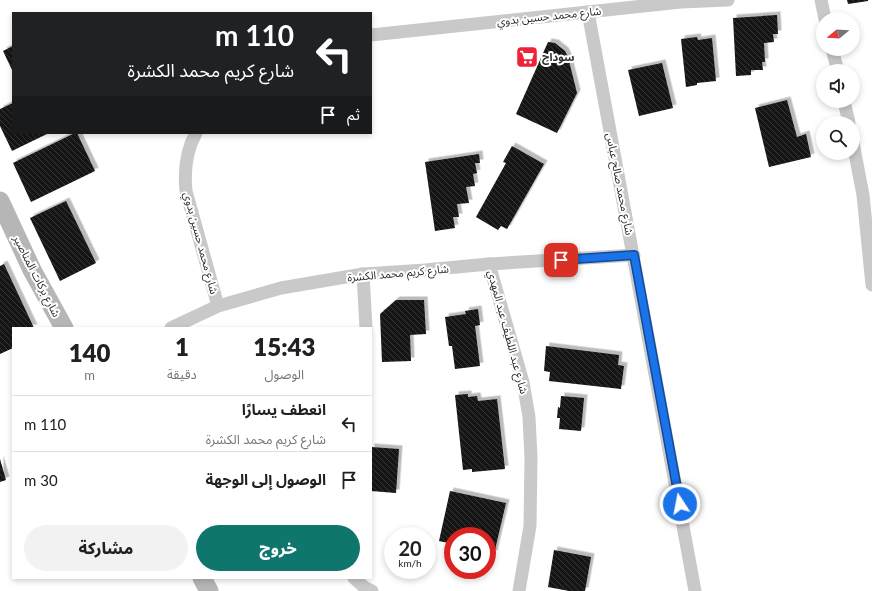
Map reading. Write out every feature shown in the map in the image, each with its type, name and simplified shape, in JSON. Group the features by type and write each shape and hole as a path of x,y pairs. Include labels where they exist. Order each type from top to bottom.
{"street":[{"name":"شارع محمد حسين بدوي","path":"372,35 681,2 728,0"},
{"path":"821,0 824,12"},
{"name":"شارع محمد صالح عباس","path":"588,12 695,591"},
{"name":"شارع محمد حسين بدوي","path":"195,134 191,142 187,157 185,174 186,191 218,306"},
{"path":"858,160 868,194 872,285"},
{"name":"شارع بركات المناصير","path":"0,201 32,270 63,327"},
{"name":"شارع كريم محمد الكشرة","path":"173,327 218,306 281,288 363,274 634,255"},
{"name":"شارع عبد اللطيف عبد المهدي","path":"489,264 523,382 529,417 531,458 530,526 519,591"},
{"path":"363,274 366,327"},
{"path":"203,579 209,591"},
{"path":"355,579 364,588 372,591"}],"building":[{"path":"847,0 868,0 868,1 848,4"},
{"path":"777,15 778,34 773,34 774,42 764,43 765,62 762,62 763,70 751,70 751,75 736,76 733,18"},
{"path":"697,37 698,40 712,38 716,81 697,83 697,85 686,87 681,39"},
{"path":"548,42 555,43 565,51 568,57 577,93 557,133 516,114"},
{"path":"12,46 12,70 3,51"},
{"path":"662,63 673,108 639,116 628,70"},
{"path":"787,100 797,137 806,134 811,157 769,167 755,108"},
{"path":"12,103 12,134 47,134 12,151 0,126 0,109"},
{"path":"73,134 77,134 95,171 31,202 13,163"},
{"path":"512,146 544,164 507,229 501,226 498,230 476,217 506,163 503,162"},
{"path":"479,154 480,163 475,163 477,173 473,174 475,186 466,187 469,203 457,204 459,217 453,217 455,228 435,231 425,162"},
{"path":"66,201 96,263 60,281 30,218"},
{"path":"4,264 34,327 12,327 12,348 0,354 0,266"},
{"path":"396,300 424,300 426,334 410,335 411,361 382,362 380,314"},
{"path":"478,309 480,325 475,326 480,366 455,369 452,346 449,346 445,317 466,314 465,311"},
{"path":"546,346 619,355 618,365 624,366 621,389 549,381 550,372 544,371"},
{"path":"468,394 468,397 477,396 478,401 497,399 505,469 472,472 472,469 463,470 455,395"},
{"path":"561,396 584,398 581,431 559,429 560,418 557,418"},
{"path":"372,447 399,449 396,493 372,491"},
{"path":"0,459 6,480 0,482"},
{"path":"450,491 506,503 496,546 496,527 444,527 444,542 439,541"},
{"path":"554,550 591,557 585,591 569,591 548,587"}],"place":[{"name":"سوداح","path":"527,57"}],"route":[{"path":"561,260 634,255 680,504"}]}
